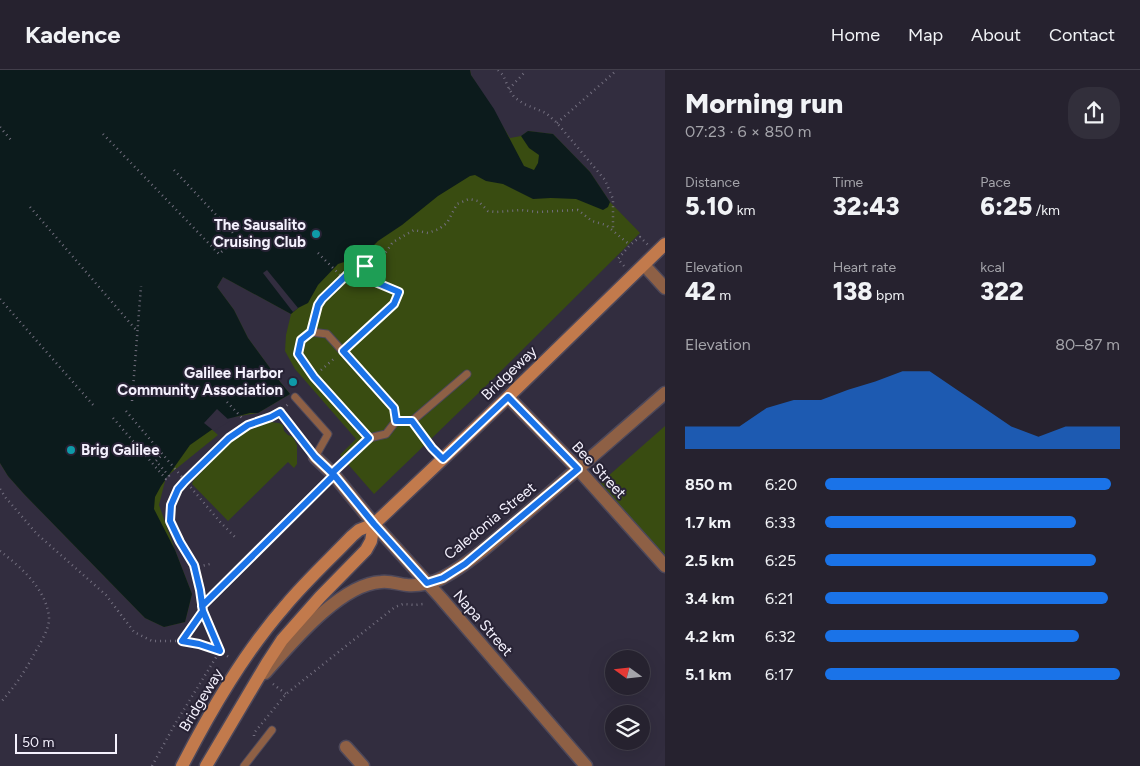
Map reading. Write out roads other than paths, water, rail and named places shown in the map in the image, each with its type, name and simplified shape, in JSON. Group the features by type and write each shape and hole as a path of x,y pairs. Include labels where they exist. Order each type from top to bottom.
{"main road":[{"name":"Bridgeway","path":"182,766 217,702 249,652 301,588 352,536 359,530 374,524 443,459 665,244"},
{"path":"206,766 277,648 300,619 366,550 371,541 374,524"}],"street":[{"path":"644,265 665,288"},
{"name":"Caledonia Street","path":"252,688 310,624 334,603 366,584 381,582 395,582 408,585 427,583 443,578 465,564 578,469 665,392"},
{"name":"Bee Street","path":"508,397 578,469 665,566"},
{"name":"Napa Street","path":"315,457 333,474 374,524 586,766"},
{"path":"346,747 363,766"}],"lane":[{"path":"333,474 369,438 386,434 396,421 394,408 328,334 311,332 301,340 298,354 314,377 369,438"},
{"path":"396,421 412,421 467,374"},
{"path":"295,396 328,434 315,457"},
{"path":"244,766 272,730"}],"place":[{"name":"The Sausalito Cruising Club","path":"316,234"},
{"name":"Galilee Harbor Community Association","path":"293,382"},
{"name":"Brig Galilee","path":"71,450"}]}
